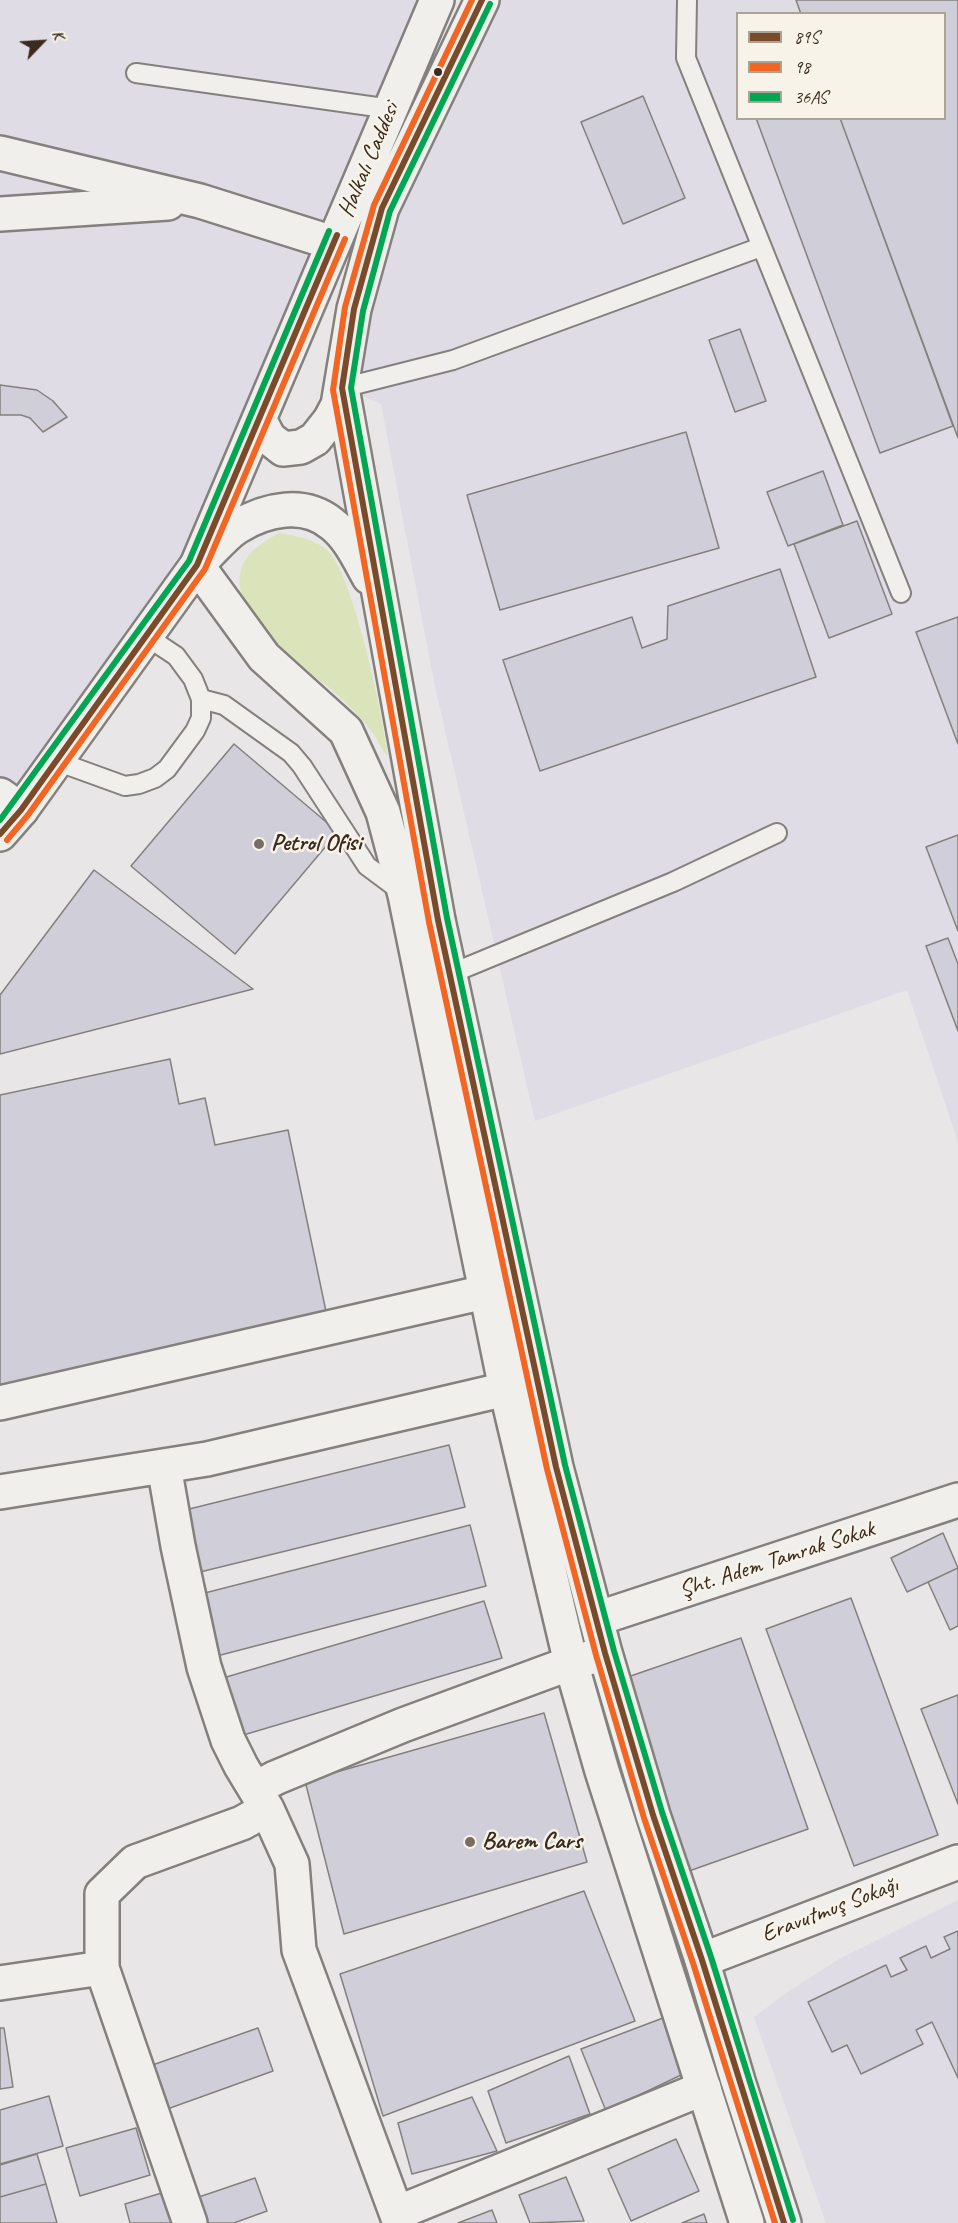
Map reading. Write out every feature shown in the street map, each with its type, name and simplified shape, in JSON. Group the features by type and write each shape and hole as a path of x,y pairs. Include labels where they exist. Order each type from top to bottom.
{"main road":[{"name":"Halkalı Caddesi","path":"0,834 11,803 57,761 196,565 437,0"},
{"name":"Halkalı Caddesi","path":"259,420 269,438 283,449 301,447 315,439 330,420 342,388 354,309 382,208 482,0"},
{"path":"0,153 200,201 333,243"},
{"path":"0,214 200,201"},
{"path":"342,388 376,589 450,974 556,1467 605,1653 653,1815 702,1960 784,2223"},
{"path":"376,589 352,547 333,524 307,510 281,510 259,516 235,528 196,565 264,657 346,731 383,812 405,895 506,1389 571,1663 602,1771 747,2223"},
{"path":"0,1403 485,1292"},
{"path":"0,1492 207,1459 506,1389"},
{"path":"164,1466 178,1546 204,1667 228,1740 261,1799 292,1864 299,1950 398,2218 704,2088"},
{"name":"Şht. Adem Tamrak Sokak","path":"596,1619 958,1500"},
{"path":"190,2223 102,1968 102,1894 135,1862 242,1823 275,1778 403,1725 571,1663 605,1653"},
{"name":"Eravutmuş Sokağı","path":"702,1960 958,1862"},
{"path":"0,1983 102,1968"}],"lane":[{"path":"687,0 686,58 901,593"},
{"path":"136,73 390,109"},
{"path":"342,388 453,360 761,247"},
{"path":"57,761 126,786 155,778 167,769 195,731 201,718 201,699 193,679 176,656 146,636"},
{"path":"201,699 224,705 291,753 302,766 367,866 405,895"},
{"path":"450,974 673,882 777,833"}],"shaded area":[{"path":"0,0 422,0 203,511 168,583 10,798 0,791"},
{"path":"482,0 958,0 958,1142 907,990 535,1121 434,682 381,404 342,388 354,309"},
{"path":"958,1900 958,2223 826,2223 754,2017 839,1959"}],"green space":[{"path":"280,533 317,543 327,550 337,564 347,586 365,647 388,756 360,717 326,685 282,650 266,633 252,616 243,598 239,581 243,564 256,548"}],"building":[{"path":"796,0 958,0 958,438 841,120 946,120 946,12 800,12"},
{"path":"643,96 685,198 623,224 581,122"},
{"path":"757,120 841,120 953,426 880,453"},
{"path":"740,329 766,401 735,412 709,340"},
{"path":"0,385 37,390 53,401 67,417 43,432 30,418 21,415 0,415"},
{"path":"686,432 719,548 500,610 467,495"},
{"path":"823,471 843,525 788,546 767,492"},
{"path":"857,521 892,614 829,638 794,544"},
{"path":"780,569 816,677 540,771 503,660 632,617 642,648 667,639 668,606"},
{"path":"958,617 958,744 916,632"},
{"path":"234,744 338,832 235,954 131,866"},
{"path":"958,835 958,931 926,847"},
{"path":"94,870 253,989 0,1054 0,995"},
{"path":"948,938 958,964 958,1031 926,946"},
{"path":"170,1059 179,1104 205,1098 215,1145 288,1130 328,1321 0,1389 0,1095"},
{"path":"449,1445 465,1507 196,1573 181,1511"},
{"path":"470,1525 486,1586 213,1657 197,1595"},
{"path":"943,1533 958,1568 907,1592 891,1558"},
{"path":"958,1568 958,1626 950,1630 928,1582"},
{"path":"851,1598 938,1835 854,1866 766,1629"},
{"path":"484,1601 502,1658 240,1736 223,1678"},
{"path":"741,1638 808,1829 689,1871 622,1679"},
{"path":"958,1695 958,1804 921,1709"},
{"path":"544,1713 587,1862 344,1934 305,1781"},
{"path":"584,1891 635,2021 383,2116 340,1974"},
{"path":"958,1931 958,2078 932,2022 916,2030 923,2044 861,2074 847,2045 832,2052 808,2002 886,1965 891,1977 907,1970 900,1958 926,1946 931,1958 950,1949 944,1937"},
{"path":"663,2018 681,2075 606,2111 581,2049"},
{"path":"0,2028 4,2028 13,2087 0,2089"},
{"path":"258,2028 273,2071 159,2112 144,2068"},
{"path":"569,2056 590,2114 506,2143 488,2091"},
{"path":"49,2096 63,2146 0,2164 0,2110"},
{"path":"472,2097 497,2151 412,2174 398,2123"},
{"path":"136,2128 150,2175 80,2196 66,2148"},
{"path":"676,2139 699,2191 631,2221 608,2169"},
{"path":"37,2154 46,2184 0,2197 0,2165"},
{"path":"566,2177 584,2221 530,2223 519,2195"},
{"path":"255,2178 267,2211 234,2223 198,2223 190,2200"},
{"path":"46,2184 57,2223 0,2223 0,2197"},
{"path":"175,2189 179,2223 130,2223 125,2204"},
{"path":"492,2210 497,2223 458,2223"},
{"path":"704,2214 707,2223 682,2223"}],"transit line":[{"name":"98","path":"472,0 374,205 345,307 333,390 429,922 547,1469 596,1655 644,1818 693,1963 775,2223"},
{"name":"89S","path":"482,0 382,208 354,309 342,388 438,920 556,1467 605,1653 653,1815 702,1960 784,2223"},
{"name":"36AS","path":"490,4 390,211 363,311 351,388 447,918 565,1465 614,1651 662,1812 711,1957 793,2220"},
{"name":"36AS","path":"0,820 189,561 329,231"},
{"name":"89S","path":"0,834 21,810 197,565 337,235"},
{"name":"98","path":"7,840 28,815 205,569 345,239"}],"place":[{"name":"Petrol Ofisi","path":"259,844"},
{"name":"Barem Cars","path":"470,1842"}]}
